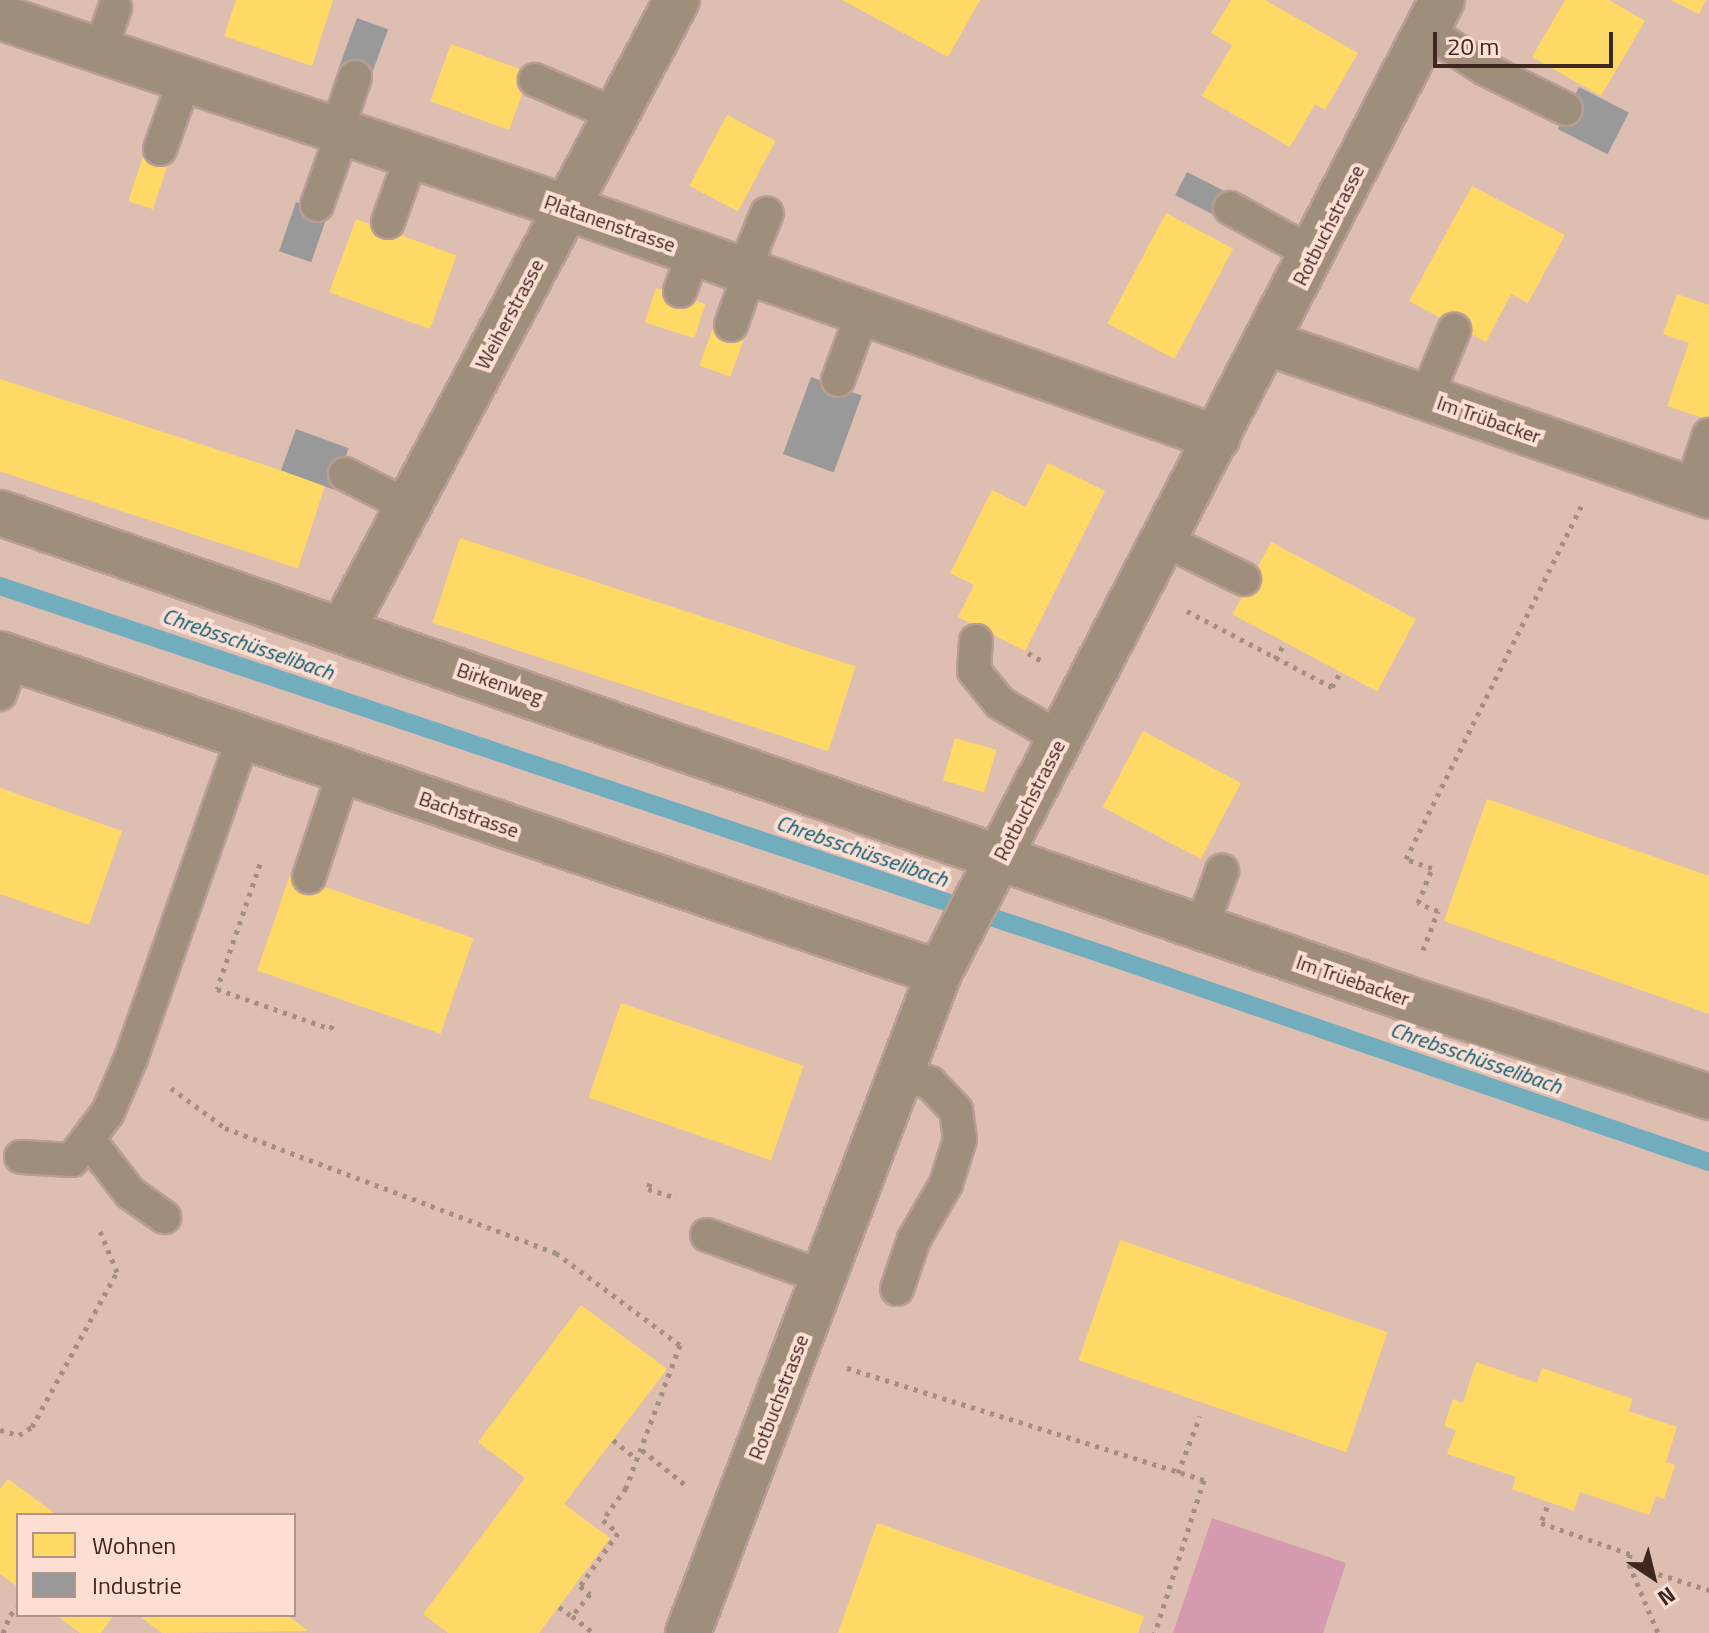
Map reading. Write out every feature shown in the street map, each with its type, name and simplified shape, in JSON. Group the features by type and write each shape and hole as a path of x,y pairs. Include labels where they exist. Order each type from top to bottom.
{"street":[{"name":"Weiherstrasse","path":"343,629 677,0"},
{"name":"Rotbuchstrasse","path":"688,1633 946,960 1268,343 1435,15"},
{"name":"Platanenstrasse","path":"0,17 565,207 687,272 747,271 1217,438"},
{"name":"Im Trübacker","path":"1268,343 1700,493"},
{"name":"Birkenweg","path":"0,513 343,629 993,869"},
{"name":"Bachstrasse","path":"4,669 243,738 946,960"},
{"name":"Im Trüebacker","path":"993,869 1202,926 1405,998 1709,1097"}],"lane":[{"path":"100,51 115,8"},
{"path":"1435,15 1485,69 1566,109"},
{"path":"317,205 355,77"},
{"path":"160,149 185,79"},
{"path":"535,80 614,114"},
{"path":"388,222 412,155"},
{"path":"1230,208 1313,254"},
{"path":"731,325 767,213"},
{"path":"838,380 863,312"},
{"path":"1426,398 1454,330"},
{"path":"1700,493 1709,435"},
{"path":"345,474 408,506"},
{"path":"1164,540 1244,579"},
{"path":"976,641 974,671 1000,703 1061,739"},
{"path":"21,1157 80,1149 108,1112 131,1058 243,738"},
{"path":"309,877 344,772"},
{"path":"1202,926 1222,871"},
{"path":"897,1289 914,1239 946,1184 960,1139 956,1110 930,1083 901,1073"},
{"path":"80,1149 130,1193 164,1217"},
{"path":"707,1235 823,1277"}],"path":[{"path":"1405,998 1438,911 1418,903 1432,868 1406,859 1587,495"},
{"path":"1181,608 1332,687 1339,675"},
{"path":"1275,659 1283,646"},
{"path":"1028,653 1041,660"},
{"path":"264,853 217,989 331,1029 334,1019"},
{"path":"131,1058 225,1128 556,1253 680,1345 626,1488 603,1520 618,1533 580,1586 590,1594 572,1616"},
{"path":"0,1430 19,1435 32,1427 117,1272 80,1149"},
{"path":"840,1365 1204,1480 1155,1633"},
{"path":"1178,1473 1200,1416"},
{"path":"613,1440 636,1458"},
{"path":"642,1450 690,1490"},
{"path":"1547,1507 1541,1523 1630,1554 1629,1564 1658,1633"},
{"path":"1629,1564 1709,1590"},
{"path":"559,1607 594,1633"},
{"path":"3,1633 10,1615 16,1609"}],"shaded area":[{"path":"1212,1518 1346,1563 1323,1633 1173,1633"}],"building: Wohnen":[{"path":"236,0 333,0 312,66 224,36"},
{"path":"842,0 980,0 948,57"},
{"path":"1231,0 1265,0 1358,53 1325,110 1315,104 1290,147 1202,96 1232,45 1211,33"},
{"path":"1565,0 1609,0 1645,21 1601,96 1532,57"},
{"path":"1671,0 1706,0 1699,14"},
{"path":"451,44 530,73 509,130 430,101"},
{"path":"727,115 776,141 738,211 689,186"},
{"path":"146,147 171,155 153,209 128,201"},
{"path":"1472,186 1565,235 1528,303 1511,294 1486,342 1409,301"},
{"path":"1166,213 1233,249 1174,359 1107,323"},
{"path":"356,219 457,256 430,329 329,292"},
{"path":"656,288 705,304 694,338 645,322"},
{"path":"1677,294 1709,305 1709,420 1667,406 1689,343 1663,334"},
{"path":"714,325 745,336 730,377 699,365"},
{"path":"0,379 325,485 298,568 0,472"},
{"path":"1048,463 1105,491 1025,651 958,617 974,585 950,573 992,490 1026,507"},
{"path":"460,538 856,667 828,751 432,623"},
{"path":"1271,542 1416,619 1377,691 1233,614"},
{"path":"1143,731 1241,783 1201,859 1103,807"},
{"path":"955,738 996,750 984,792 943,780"},
{"path":"0,788 122,831 89,925 0,894"},
{"path":"1487,799 1709,876 1709,1014 1444,921"},
{"path":"290,875 473,938 441,1034 257,970"},
{"path":"621,1003 803,1066 771,1160 588,1098"},
{"path":"1120,1240 1388,1332 1346,1452 1079,1360"},
{"path":"581,1305 667,1369 564,1504 610,1538 539,1633 448,1633 423,1614 525,1478 478,1442"},
{"path":"1476,1362 1537,1383 1542,1368 1633,1399 1628,1411 1677,1427 1666,1462 1675,1465 1664,1499 1656,1496 1649,1515 1580,1492 1574,1511 1512,1489 1516,1477 1447,1454 1456,1430 1444,1426 1453,1399 1463,1403"},
{"path":"8,1479 54,1513 16,1513 16,1586 0,1574 0,1489"},
{"path":"877,1523 1144,1616 1138,1633 838,1633"},
{"path":"59,1617 113,1617 101,1633 80,1633"},
{"path":"141,1617 290,1617 308,1631 162,1633"}],"building: Industrie":[{"path":"357,18 388,29 370,78 339,67"},
{"path":"1579,87 1629,112 1608,154 1558,129"},
{"path":"1187,172 1230,194 1218,217 1175,195"},
{"path":"296,202 328,213 311,262 279,251"},
{"path":"811,377 862,395 834,473 783,454"},
{"path":"296,429 349,448 334,489 281,470"}],"waterway":[{"name":"Chrebsschüsselibach","path":"0,586 1105,955 1709,1162"}]}
